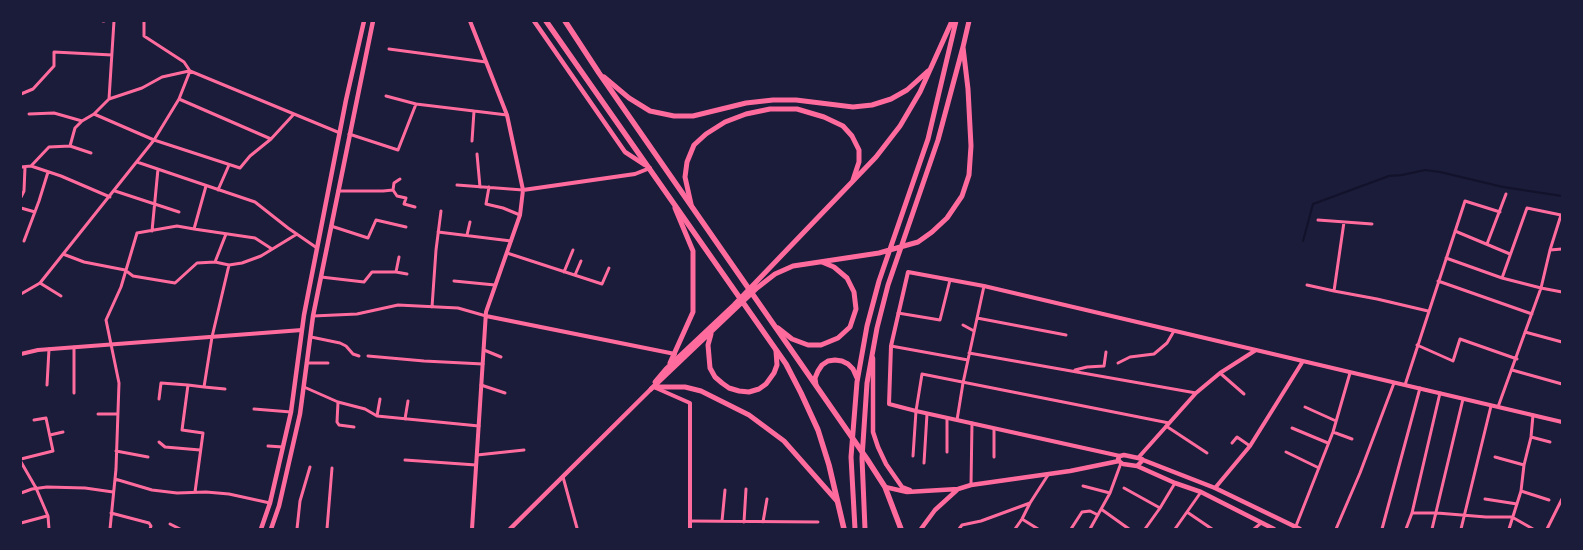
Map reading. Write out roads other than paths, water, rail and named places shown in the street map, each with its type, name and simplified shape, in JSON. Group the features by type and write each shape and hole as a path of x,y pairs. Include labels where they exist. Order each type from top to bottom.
{"highway":[{"path":"546,21 790,371 818,430 829,465 844,529"},
{"path":"565,21 866,459 884,487 901,529"}],"main road":[{"path":"261,529 270,503 291,412 302,330 340,132 364,21"},
{"path":"271,529 279,506 300,414 313,316 373,21"},
{"path":"534,21 625,152 650,168"},
{"path":"510,529 562,476 712,332 876,157 900,126 920,92 952,21"},
{"path":"856,529 853,508 851,457 857,382 867,326 879,282 928,139 956,21"},
{"path":"865,529 862,458 867,383 873,346 888,284 938,140 969,21"},
{"path":"545,37 554,32"},
{"path":"756,286 775,274 793,266 878,253 918,242 947,218 962,196 969,175 968,89 963,47"},
{"path":"599,73 629,98 650,111 674,116 694,116 746,103 774,100 796,100 853,107 872,105 892,99 907,90 930,69"},
{"path":"691,205 685,176 687,162 694,146 706,134 725,122 746,114 770,109 797,109 824,117 843,126 852,136 859,150 859,162 851,184"},
{"path":"653,388 675,354 693,312 693,251 668,194"},
{"path":"318,248 326,250"},
{"path":"775,326 792,339 808,345 820,345 838,338 850,327 856,309 854,292 847,278 834,267 822,262"},
{"path":"666,369 736,306"},
{"path":"712,332 708,345 710,368 715,377 722,383 729,388 739,391 749,392 759,389 771,379 777,365 775,348"},
{"path":"873,346 873,432 882,456 896,479 902,487 913,492"},
{"path":"816,385 818,371 822,365 828,361 835,360 848,364 853,369 857,382"},
{"path":"653,388 685,387 701,391 750,415 784,441 838,504"},
{"path":"291,412 300,414"},
{"path":"884,487 913,492 958,489 1140,458 1215,488 1298,528"},
{"path":"1137,466 1142,461 1140,458"},
{"path":"1120,460 1175,484 1201,492 1274,529"},
{"path":"921,529 935,510 958,489"}],"street":[{"path":"109,99 114,21"},
{"path":"144,21 144,36 184,62 190,71 340,132"},
{"path":"470,21 507,114 523,190 520,214 486,316 472,529"},
{"path":"389,49 486,62"},
{"path":"21,94 33,89 54,66 54,52 112,55"},
{"path":"70,146 75,128 94,114 109,99 142,88 162,77 190,71"},
{"path":"21,294 40,283 154,140 178,99 190,71"},
{"path":"386,96 416,104 507,114"},
{"path":"178,99 271,139"},
{"path":"349,134 398,150 416,104"},
{"path":"472,141 474,110"},
{"path":"29,114 54,113 82,121"},
{"path":"94,114 154,140 240,168 294,114"},
{"path":"31,166 49,147 70,146 91,153"},
{"path":"477,154 480,187"},
{"path":"137,162 255,202 318,248"},
{"path":"218,190 229,165"},
{"path":"21,197 24,191 23,167 31,166 110,197"},
{"path":"457,185 523,190 635,174 650,168"},
{"path":"152,230 153,203 158,170"},
{"path":"24,241 48,172"},
{"path":"400,179 394,183 393,190 397,196 406,198 404,204 415,208"},
{"path":"194,230 206,186"},
{"path":"489,187 486,204 520,214"},
{"path":"338,191 393,190"},
{"path":"115,191 179,212"},
{"path":"1487,244 1506,194"},
{"path":"1405,385 1465,201 1500,212"},
{"path":"21,208 35,212"},
{"path":"1498,407 1517,359 1541,288 1561,215 1527,208 1502,278"},
{"path":"432,307 441,211"},
{"path":"330,226 368,238 376,220 406,227"},
{"path":"1318,220 1372,224"},
{"path":"467,235 470,222"},
{"path":"1334,291 1344,222"},
{"path":"110,529 115,479 119,383 106,320 121,287 137,233 177,226 255,238 272,249"},
{"path":"1454,231 1510,254"},
{"path":"438,232 510,241"},
{"path":"215,262 226,234"},
{"path":"63,254 84,262 125,270 133,276 175,283 197,263 215,262 229,265 242,263 261,256 297,234"},
{"path":"1550,250 1562,248"},
{"path":"564,272 573,250"},
{"path":"506,253 602,284 609,268"},
{"path":"396,272 400,258"},
{"path":"1446,258 1502,278 1562,292"},
{"path":"575,275 581,260"},
{"path":"204,387 212,337 229,265"},
{"path":"321,277 364,282 372,272 407,274"},
{"path":"1090,529 1110,494 1120,460 889,404 891,346 908,272 984,286 1562,422"},
{"path":"898,313 940,320 950,279"},
{"path":"454,281 495,285"},
{"path":"1438,282 1532,314"},
{"path":"40,283 61,296"},
{"path":"1307,285 1428,311"},
{"path":"957,420 976,318 984,286"},
{"path":"313,316 357,314 398,305 458,308 486,316 675,354"},
{"path":"976,318 1066,335"},
{"path":"963,325 974,331"},
{"path":"21,354 49,349 302,330"},
{"path":"1118,363 1130,357 1154,354 1167,343 1174,331"},
{"path":"1525,332 1562,342"},
{"path":"311,336 340,342 353,354 359,356"},
{"path":"1417,345 1453,361 1460,339 1517,359"},
{"path":"891,346 968,360"},
{"path":"74,347 74,393"},
{"path":"47,384 49,349"},
{"path":"484,350 502,358"},
{"path":"1140,458 1196,393 1220,373 1256,350"},
{"path":"1074,371 1087,366 1104,366 1106,352"},
{"path":"970,353 1196,393"},
{"path":"368,356 483,364"},
{"path":"1215,488 1250,446 1303,361"},
{"path":"307,363 328,363"},
{"path":"1512,370 1562,384"},
{"path":"1298,528 1333,432 1350,372"},
{"path":"1220,373 1244,394"},
{"path":"913,456 916,412 922,374 1167,425 1207,453"},
{"path":"1336,529 1360,473 1394,382"},
{"path":"159,399 161,383 225,389"},
{"path":"188,385 182,430 203,433 195,492"},
{"path":"481,385 505,393"},
{"path":"304,387 338,402 365,409 377,416 479,426"},
{"path":"653,388 690,403 690,529"},
{"path":"1382,529 1420,388"},
{"path":"1406,529 1412,513 1440,393"},
{"path":"377,416 380,398"},
{"path":"1432,529 1463,399"},
{"path":"405,419 408,401"},
{"path":"338,402 336,422 339,425 354,427"},
{"path":"1305,406 1336,421"},
{"path":"1461,529 1492,406"},
{"path":"254,409 291,412"},
{"path":"98,414 118,414"},
{"path":"924,463 927,414"},
{"path":"1508,529 1521,491 1533,415"},
{"path":"34,420 46,418 53,451 21,460 48,516 49,529"},
{"path":"947,418 948,452"},
{"path":"971,486 972,423"},
{"path":"1292,428 1328,443"},
{"path":"994,429 994,457"},
{"path":"50,435 63,432"},
{"path":"1333,432 1352,439"},
{"path":"1232,443 1237,437 1250,446"},
{"path":"1530,437 1550,442"},
{"path":"159,442 165,447 200,450"},
{"path":"268,446 283,447"},
{"path":"116,450 148,457"},
{"path":"477,455 524,450"},
{"path":"1286,452 1319,468"},
{"path":"1495,457 1524,465"},
{"path":"404,460 476,465"},
{"path":"298,529 300,501 310,467"},
{"path":"327,529 332,468"},
{"path":"1015,529 1048,474"},
{"path":"562,476 578,528"},
{"path":"115,479 152,490 178,493 229,494 270,503"},
{"path":"1145,529 1175,484"},
{"path":"1083,486 1110,494"},
{"path":"21,493 47,487 68,487 113,492"},
{"path":"1124,488 1160,508"},
{"path":"744,522 746,489"},
{"path":"722,521 725,490"},
{"path":"1521,491 1549,500"},
{"path":"1175,529 1201,492"},
{"path":"763,522 767,499"},
{"path":"1485,499 1516,504"},
{"path":"1547,529 1562,499"},
{"path":"959,529 962,524 981,521 1030,503"},
{"path":"1101,509 1130,529"},
{"path":"1071,529 1082,512 1090,511 1098,515"},
{"path":"111,512 149,523 150,529"},
{"path":"1188,512 1212,529"},
{"path":"1412,513 1512,517 1533,529"},
{"path":"21,523 48,516"},
{"path":"1022,519 1038,529"},
{"path":"690,521 818,522"},
{"path":"1254,529 1262,522"},
{"path":"170,524 180,529"}],"waterway":[{"path":"1303,241 1313,204 1389,176 1425,170 1503,187 1562,196"}]}
